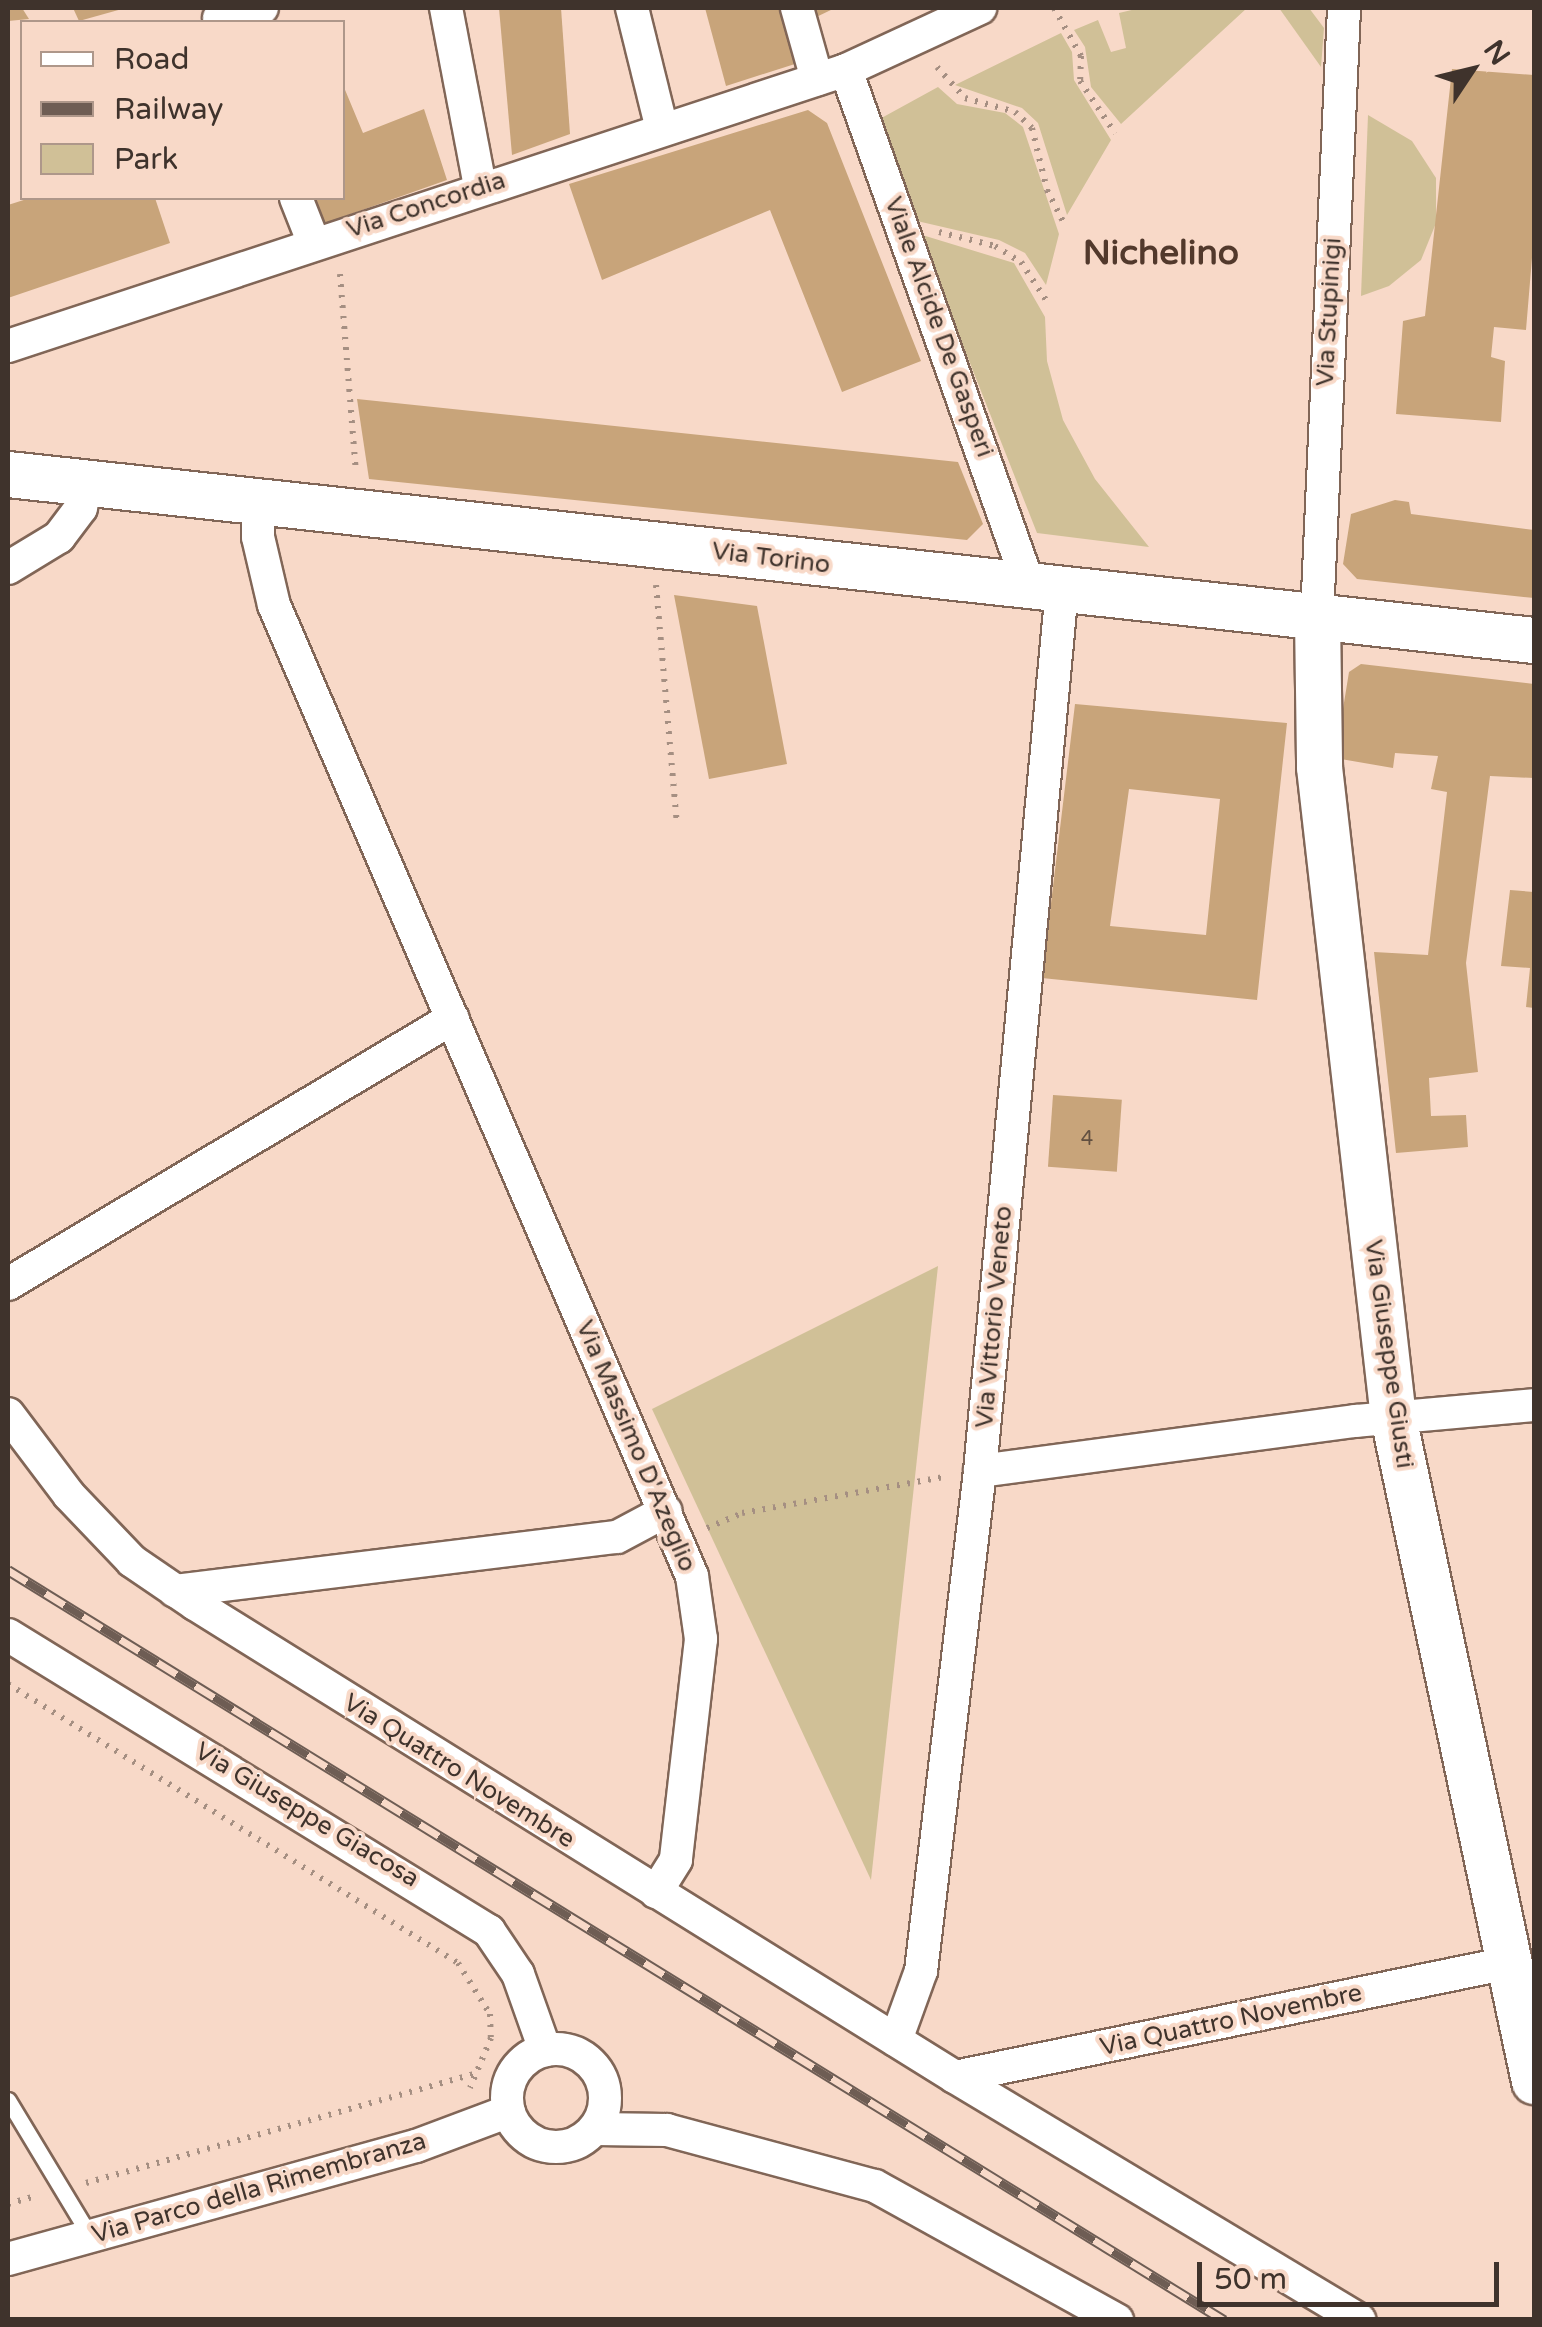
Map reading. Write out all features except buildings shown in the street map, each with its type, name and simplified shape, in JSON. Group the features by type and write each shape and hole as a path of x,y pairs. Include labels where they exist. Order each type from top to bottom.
{"main road":[{"name":"Via Torino","path":"8,474 84,485 358,508 1534,640"},
{"name":"Via Giuseppe Giusti","path":"1317,617 1319,767 1393,1417 1533,2071"}],"street":[{"path":"218,16 262,8"},
{"path":"446,8 480,187"},
{"path":"632,8 662,128"},
{"name":"Viale Alcide De Gasperi","path":"797,8 903,226 1045,588"},
{"name":"Via Concordia","path":"8,346 325,237 832,74 980,8"},
{"name":"Via Stupinigi","path":"1317,617 1344,8"},
{"path":"297,200 325,237"},
{"path":"8,568 59,537 81,508 84,485"},
{"name":"Via Massimo D'Azeglio","path":"258,498 258,538 274,605 692,1576 700,1638 676,1860 656,1892"},
{"name":"Via Vittorio Veneto","path":"896,2040 921,1970 980,1470 1045,588"},
{"path":"8,1284 453,1018"},
{"path":"980,1470 1393,1417 1534,1405"},
{"name":"Via Quattro Novembre","path":"8,1414 68,1494 132,1561 176,1591 954,2076 1360,2320"},
{"path":"176,1591 672,1526"},
{"name":"Via Giuseppe Giacosa","path":"8,1636 489,1931 518,1974 546,2050"},
{"name":"Via Quattro Novembre","path":"954,2076 1508,1963"},
{"path":"603,2083 606,2098 596,2128 582,2141 547,2147 516,2128 508,2111 514,2073 546,2050 580,2055 603,2083 667,2130"},
{"name":"Via Parco della Rimembranza","path":"8,2260 416,2146 508,2111"},
{"path":"596,2128 667,2130 874,2186 1117,2320"}],"lane":[{"path":"8,2100 90,2236"}],"path":[{"path":"1054,8 1081,56 1080,81 1115,132"},
{"path":"919,36 946,84 964,98 1015,112 1032,128 1047,190 1064,223"},
{"path":"903,226 995,246 1020,262 1046,300"},
{"path":"325,237 358,508"},
{"path":"652,544 677,825"},
{"path":"672,1526 980,1470"},
{"path":"8,1684 458,1963 490,2014 491,2038 470,2089 452,2095"},
{"path":"8,2204 480,2072"}],"green space":[{"path":"1140,8 1247,8 1121,124 1091,87 1085,47 1074,30 1098,20 1111,52 1126,48 1119,13"},
{"path":"1279,8 1309,8 1324,28 1321,67"},
{"path":"1061,33 1072,52 1074,80 1111,140 1067,215 1038,123 1022,108 955,85"},
{"path":"938,87 957,104 1005,113 1023,127 1059,234 1046,285 1025,253 999,240 917,221 876,121"},
{"path":"1368,115 1412,141 1436,178 1436,223 1421,260 1389,286 1361,296"},
{"path":"919,234 1014,263 1045,317 1047,361 1063,420 1095,479 1149,547 1037,533"},
{"path":"938,1266 871,1880 652,1409"}],"railway":[{"path":"8,1570 1224,2320"}],"district":[{"name":"Nichelino","path":"1161,253"}]}
